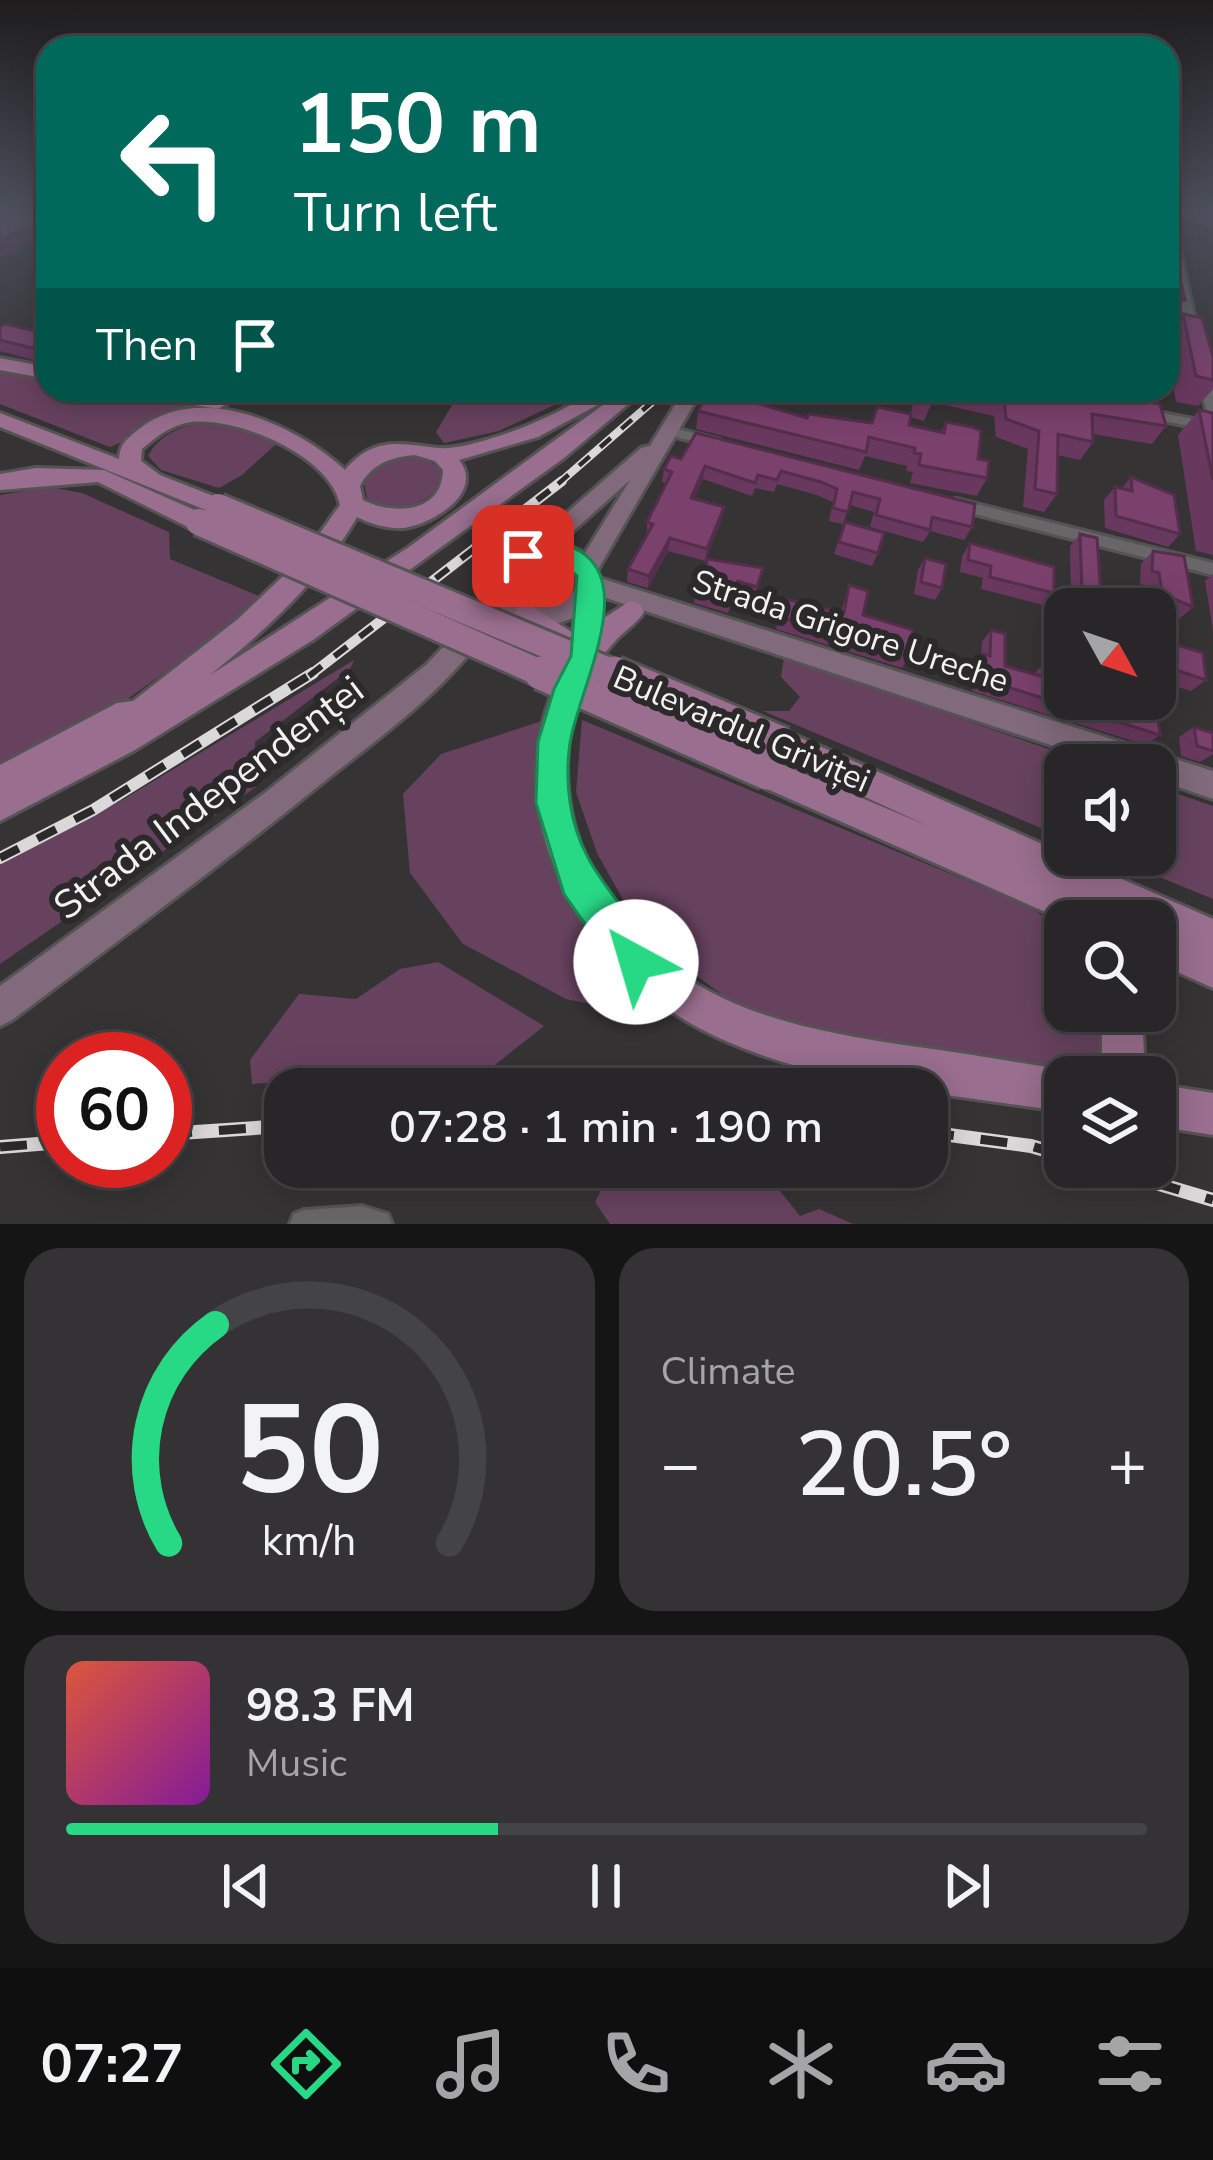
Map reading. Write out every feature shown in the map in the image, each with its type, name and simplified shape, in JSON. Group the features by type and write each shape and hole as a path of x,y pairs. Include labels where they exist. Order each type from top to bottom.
{"main road":[{"path":"0,364 36,372"},
{"path":"209,402 236,407 337,449 381,454 415,448 443,454 505,441 591,402"},
{"path":"0,802 102,739 208,658 338,536 383,520 417,517 544,450 617,402"},
{"path":"0,802 125,742 269,656 452,529 619,402"},
{"path":"524,613 583,595 686,402"},
{"path":"152,480 130,464 130,447 166,421 202,412 232,417 311,453 350,495 383,520"},
{"name":"Bulevardul Griviței","path":"0,419 152,480 208,514"},
{"name":"Strada Independenței","path":"462,648 511,566 538,551 669,432"},
{"name":"Bulevardul Griviței","path":"0,435 208,514 775,758 1213,938"},
{"path":"338,536 359,467 381,454"},
{"path":"443,454 458,476 456,490 445,502"},
{"path":"0,482 43,475 96,475"},
{"path":"538,551 563,552 583,595 585,657"},
{"path":"502,584 506,599 585,657"},
{"name":"Strada Grigore Ureche","path":"583,595 630,612 665,608"},
{"name":"Strada Grigore Ureche","path":"583,595 665,608 1085,744"},
{"path":"630,612 604,632 569,689 554,742 553,803 577,881 636,962 703,1013 766,1042 1044,1088"},
{"name":"Strada Independenței","path":"0,1008 293,788 462,648 524,613"},
{"path":"0,782 118,718 208,658"},
{"name":"Bulevardul Griviței","path":"775,758 1051,900"},
{"name":"Strada Grigore Ureche","path":"1176,773 1213,785"},
{"path":"1176,951 1213,968"},
{"path":"1176,1108 1213,1114"}],"street":[{"path":"1179,301 1183,324 1195,344"},
{"path":"1201,366 1213,412"},
{"path":"1125,409 1213,427"},
{"path":"669,432 729,446"},
{"path":"937,499 1213,569"},
{"path":"304,1224 378,1224"}],"shaded area":[{"path":"0,366 36,374 36,402 163,402 199,410 110,447 0,404"},
{"path":"454,402 561,402 499,431 444,443 436,432"},
{"path":"214,422 285,436 242,475 219,488 161,470 148,456 176,430"},
{"path":"400,457 424,458 440,469 440,485 425,499 406,506 386,506 367,498 364,482 377,466"},
{"path":"51,487 82,493 169,532 170,559 259,596 244,616 105,715 0,769 0,495"},
{"path":"546,560 570,568 576,581 561,600 535,602 524,597 517,585 528,566"},
{"path":"784,657 1044,748 1044,829 763,711 789,711 800,697 781,677"},
{"path":"354,660 350,669 255,742 256,787 0,964 0,859 124,799"},
{"path":"554,717 581,910 671,1014 651,1016 566,999 463,944 410,873 403,794 441,754"},
{"path":"582,720 1030,907 1044,917 1044,1032 1112,1032 1110,1053 1044,1056 1044,1064 755,1019 644,937 597,853 576,792"},
{"path":"1176,793 1213,806 1213,899 1157,876 1176,876"},
{"path":"438,962 544,1026 491,1068 264,1068 264,1083 252,1084 250,1060 299,994 356,999 400,969"},
{"path":"602,1188 778,1188 800,1216 819,1209 853,1224 610,1224 595,1202"}],"building":[{"path":"1183,314 1202,318 1213,357 1213,380 1196,376"},
{"path":"0,326 36,331 36,349 0,340"},
{"path":"703,402 753,402 807,418 809,414 872,423 877,407 911,414 909,425 944,433 946,422 972,427 981,431 978,459 989,461 987,478 919,465 921,454 914,453 915,448 869,437 866,452 698,411"},
{"path":"1004,402 1147,402 1160,404 1166,426 1092,414 1093,442 1058,434 1057,494 1035,489 1039,431 1006,419"},
{"path":"1199,410 1213,413 1213,480"},
{"path":"696,433 975,504 972,527 932,517 930,530 876,515 880,499 853,492 848,512 833,508 837,489 821,482 781,471 777,480 758,475 755,483 705,466 691,498 724,507 707,549 670,538 649,576 628,569 653,524 647,522 672,472 664,469 671,456 681,459"},
{"path":"1131,477 1174,495 1180,534 1116,516 1115,487 1132,491"},
{"path":"845,522 884,533 878,553 839,542"},
{"path":"1080,534 1097,538 1100,588 1082,588"},
{"path":"970,543 1054,567 1054,588 1044,590 990,577 991,566 968,560"},
{"path":"1153,551 1184,556 1193,607 1176,600 1176,588 1161,588 1159,573 1152,571"},
{"path":"925,558 946,564 942,588 921,582"},
{"path":"708,559 763,568 757,587 738,581 730,601 696,591"},
{"path":"849,585 868,591 863,615 913,630 909,657 780,617 785,599 844,613"},
{"path":"991,630 1005,634 1005,666 1044,677 1044,699 982,679 984,654 990,656"},
{"path":"1176,645 1203,653 1206,680 1176,670"},
{"path":"1112,720 1158,720 1160,735"},
{"path":"1194,727 1213,733 1213,751 1197,746"}],"railway":[{"path":"558,484 652,402"},
{"path":"312,673 562,481"},
{"path":"0,858 93,810 312,673"},
{"path":"309,676 312,673"},
{"path":"192,1132 264,1127"},
{"path":"948,1135 1044,1150"},
{"path":"0,1147 36,1144"},
{"path":"1173,1188 1213,1200"}],"route":[{"path":"523,556 546,550 563,552 578,558 590,576 585,657 575,672 554,742 553,803 577,881 636,962"}]}
